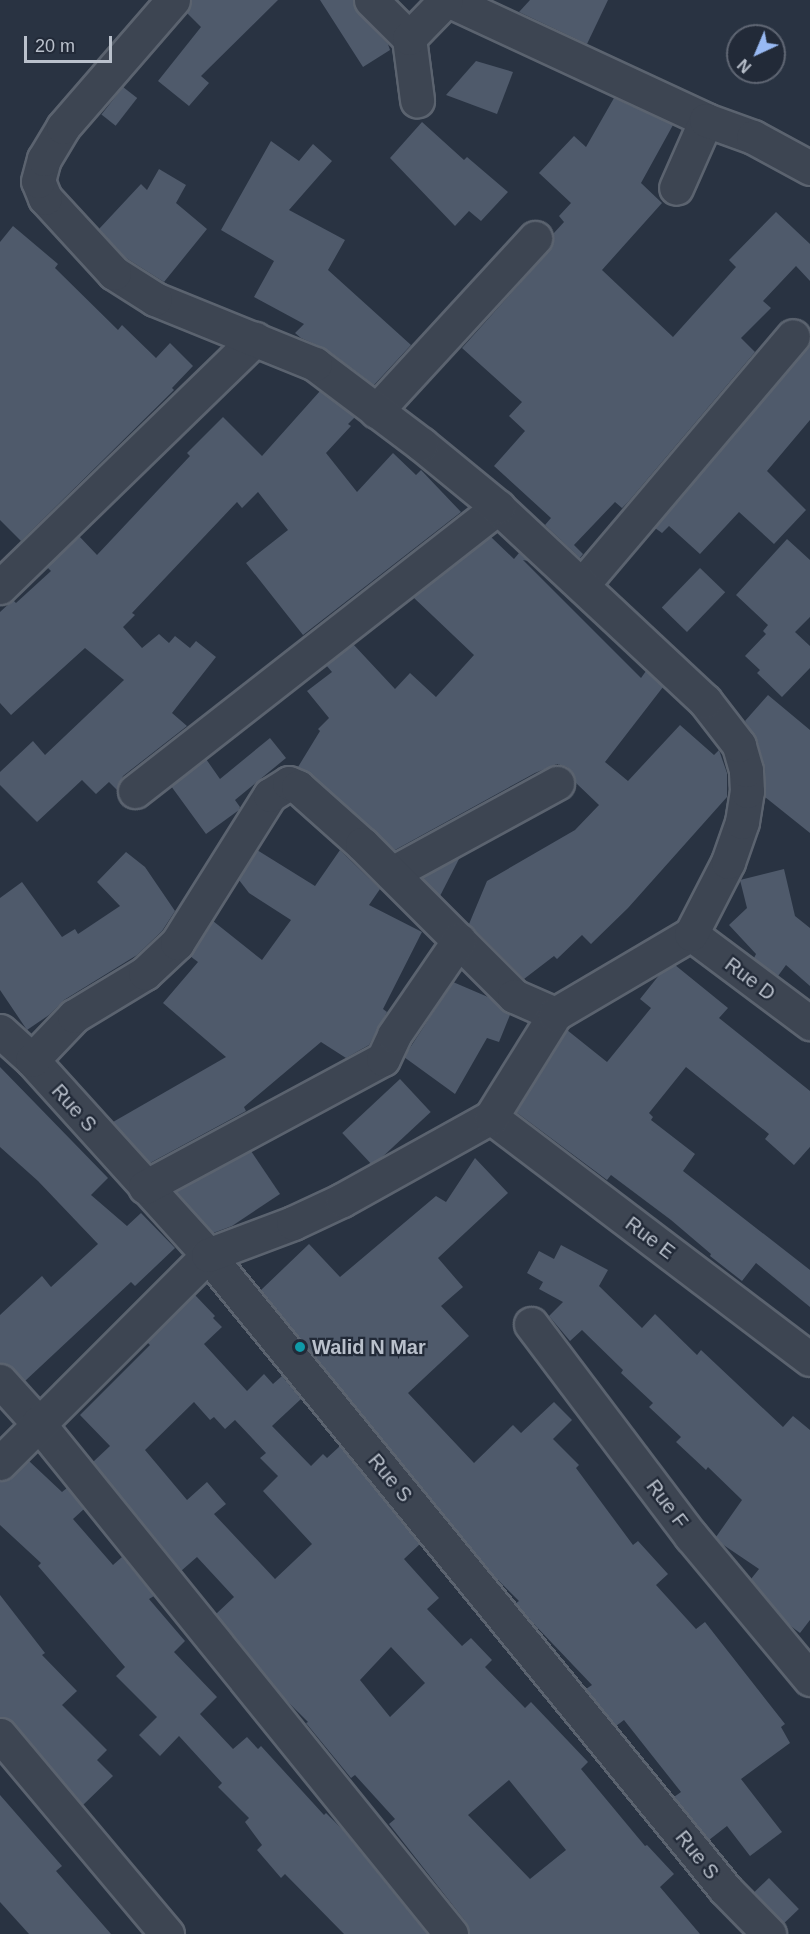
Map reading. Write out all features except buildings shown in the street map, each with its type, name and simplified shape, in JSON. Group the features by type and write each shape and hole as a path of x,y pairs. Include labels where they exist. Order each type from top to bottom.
{"street":[{"path":"0,1463 208,1255 293,1223 342,1200 491,1117 555,1014 691,934 728,862 742,822 747,791 746,770 739,745 705,701 638,641 498,507 315,364 155,298 114,273 45,198 38,181 44,159 63,127 173,0"},
{"path":"371,0 409,38 417,100"},
{"path":"409,38 447,0 706,120 753,137 810,168"},
{"path":"676,188 706,120"},
{"path":"376,411 536,238"},
{"path":"582,585 793,336"},
{"path":"0,587 255,339"},
{"path":"135,791 498,507"},
{"path":"32,1060 74,1016 145,973 177,943 249,825 270,795 279,787 289,783 298,788 392,873 514,996 555,1014"},
{"path":"392,873 557,783"},
{"name":"Rue D","path":"691,934 810,1023"},
{"path":"145,1187 383,1059 394,1035 459,940"},
{"name":"Rue S","path":"0,1031 32,1060 208,1255 724,1889 769,1934"},
{"name":"Rue E","path":"491,1117 810,1359"},
{"name":"Rue F","path":"531,1324 691,1536 810,1679"},
{"path":"0,1381 38,1423 451,1934"},
{"path":"0,1735 167,1934"}],"place":[{"name":"Walid N Mar","path":"300,1347"}]}
